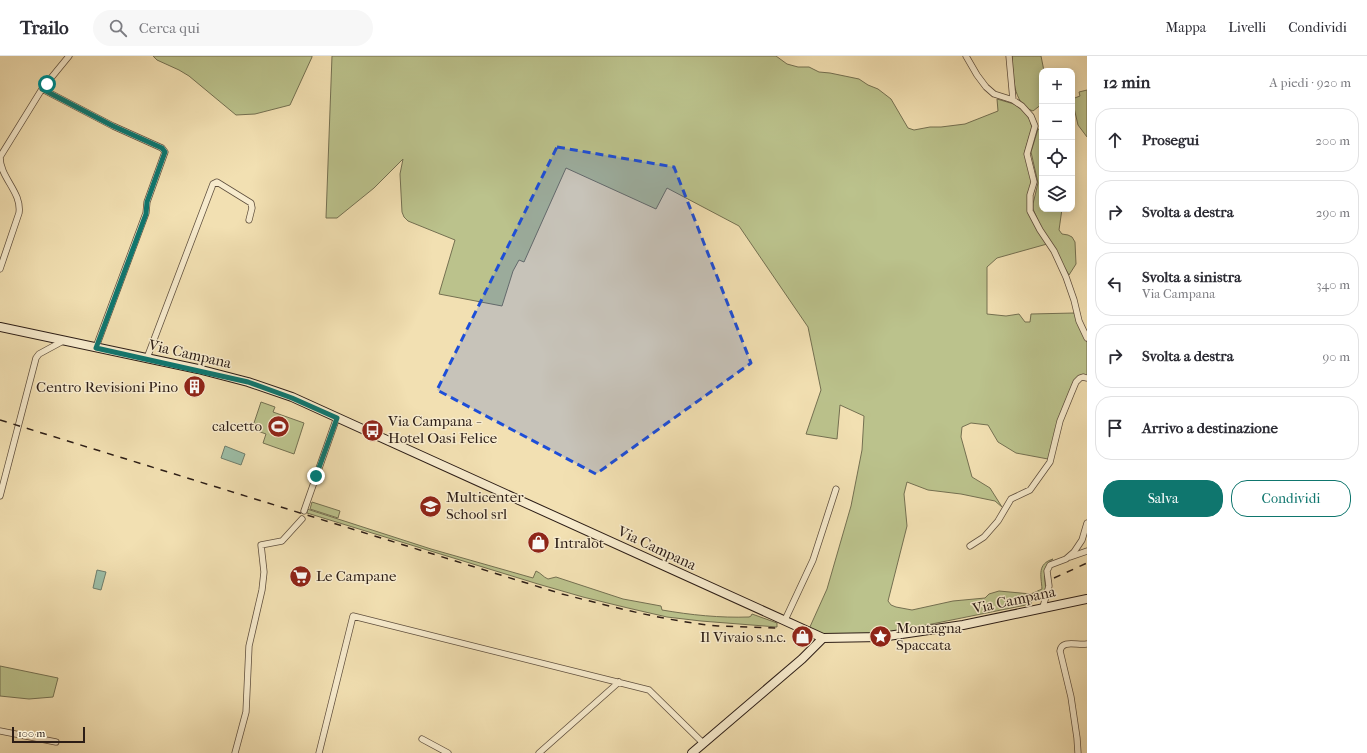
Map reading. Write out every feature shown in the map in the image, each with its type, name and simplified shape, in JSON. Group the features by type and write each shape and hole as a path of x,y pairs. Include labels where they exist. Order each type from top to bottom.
{"street":[{"path":"0,269 20,206 19,201 3,173 0,165 0,157 42,89 69,56"},
{"path":"966,56 986,87 994,94 1013,100 1022,106 1031,116 1035,126 1027,154 1029,168 1034,182 1030,195 1030,211 1040,230 1054,251 1066,277 1079,321 1087,338"},
{"path":"1009,56 1013,100"},
{"path":"42,89 113,126 162,148 165,152 147,202 146,214 96,348"},
{"path":"147,358 214,184 217,182 251,203 252,208 249,220"},
{"name":"Via Campana","path":"0,327 147,358 248,382 292,398 823,638 881,637 963,625 1087,599"},
{"path":"0,496 36,358 39,354 63,341"},
{"path":"970,546 984,537 998,521 1011,499 1030,490 1050,462 1060,421 1076,382 1080,378 1087,378"},
{"path":"304,511 337,418"},
{"path":"785,620 813,560 836,489"},
{"path":"235,753 246,712 249,646 263,585 264,572 261,546 282,541 302,519"},
{"path":"1066,559 1074,552 1082,540 1087,523"},
{"path":"1043,607 1049,586 1047,571 1050,566 1087,551"},
{"path":"319,753 353,616 650,690 703,743"},
{"path":"692,753 802,659 823,638"},
{"path":"1078,753 1071,697 1060,651 1063,645 1087,644"},
{"path":"539,753 619,682"},
{"path":"0,731 56,742"},
{"path":"422,739 448,753"}],"highlighted area":[{"path":"557,147 674,167 751,363 596,474 437,390"}],"shaded area":[{"path":"153,56 312,57 290,105 255,114 236,115 189,76 157,60"},
{"path":"332,56 776,56 787,64 798,67 809,67 819,72 859,79 878,89 891,99 908,128 914,130 965,124 998,111 997,99 1014,104 1024,111 1030,120 1032,128 1025,151 1032,181 1028,199 1047,244 997,258 987,267 987,314 1006,316 1019,314 1025,322 1030,322 1031,314 1074,313 1087,342 1087,376 1074,386 1050,458 1048,459 1016,453 998,442 988,425 971,423 962,427 961,437 972,477 990,488 1002,507 995,501 961,494 928,490 907,482 904,494 907,526 888,601 891,605 896,607 912,610 953,601 985,598 989,594 999,591 1031,594 1042,589 1042,567 1048,561 1053,559 1049,562 1045,569 1046,591 1032,599 1031,604 897,631 845,636 823,635 809,629 827,589 851,506 862,450 864,416 840,405 837,439 806,434 821,390 808,327 739,226 667,188 656,209 566,168 524,262 519,260 513,271 502,306 439,294 455,240 408,221 404,217 402,212 400,174 403,159 374,188 337,218 326,218"},
{"path":"1012,56 1041,56 1043,68 1039,68 1039,106 1033,111 1021,102 1017,95"},
{"path":"1087,90 1087,137 1078,125 1075,112 1075,98 1080,96 1079,92"},
{"path":"1039,129 1039,212 1062,212 1059,230 1062,234 1072,237 1075,242 1076,264 1069,275 1040,225 1033,209 1038,183 1031,152"},
{"name":"calcetto","path":"261,402 275,407 273,412 304,423 294,454 263,443 266,434 252,429"},
{"path":"225,446 245,454 241,465 221,458"},
{"path":"312,502 340,511 338,518 310,509"},
{"path":"307,509 431,549 533,578 536,571 548,579 556,577 623,599 661,606 662,610 695,615 727,617 749,617 752,614 777,623 777,627 667,617 583,597 307,513"},
{"path":"97,570 106,572 101,590 93,588"},
{"path":"0,666 58,678 53,697 29,699 0,696"}],"railway":[{"path":"0,420 562,594 678,621 718,626 776,628"},
{"path":"1054,578 1087,563"}],"place":[{"name":"Centro Revisioni Pino","path":"194,387"},
{"name":"calcetto","path":"278,426"},
{"name":"Via Campana - Hotel Oasi Felice","path":"373,430"},
{"name":"Multicenter School srl","path":"430,506"},
{"name":"Intralot","path":"539,543"},
{"name":"Le Campane","path":"301,576"},
{"name":"Il Vivaio s.n.c.","path":"802,637"},
{"name":"Montagna Spaccata","path":"881,637"}],"route":[{"path":"47,84 42,89 113,126 162,148 165,152 147,202 146,214 96,348 198,369 248,382 270,389 337,418 316,476"}]}
